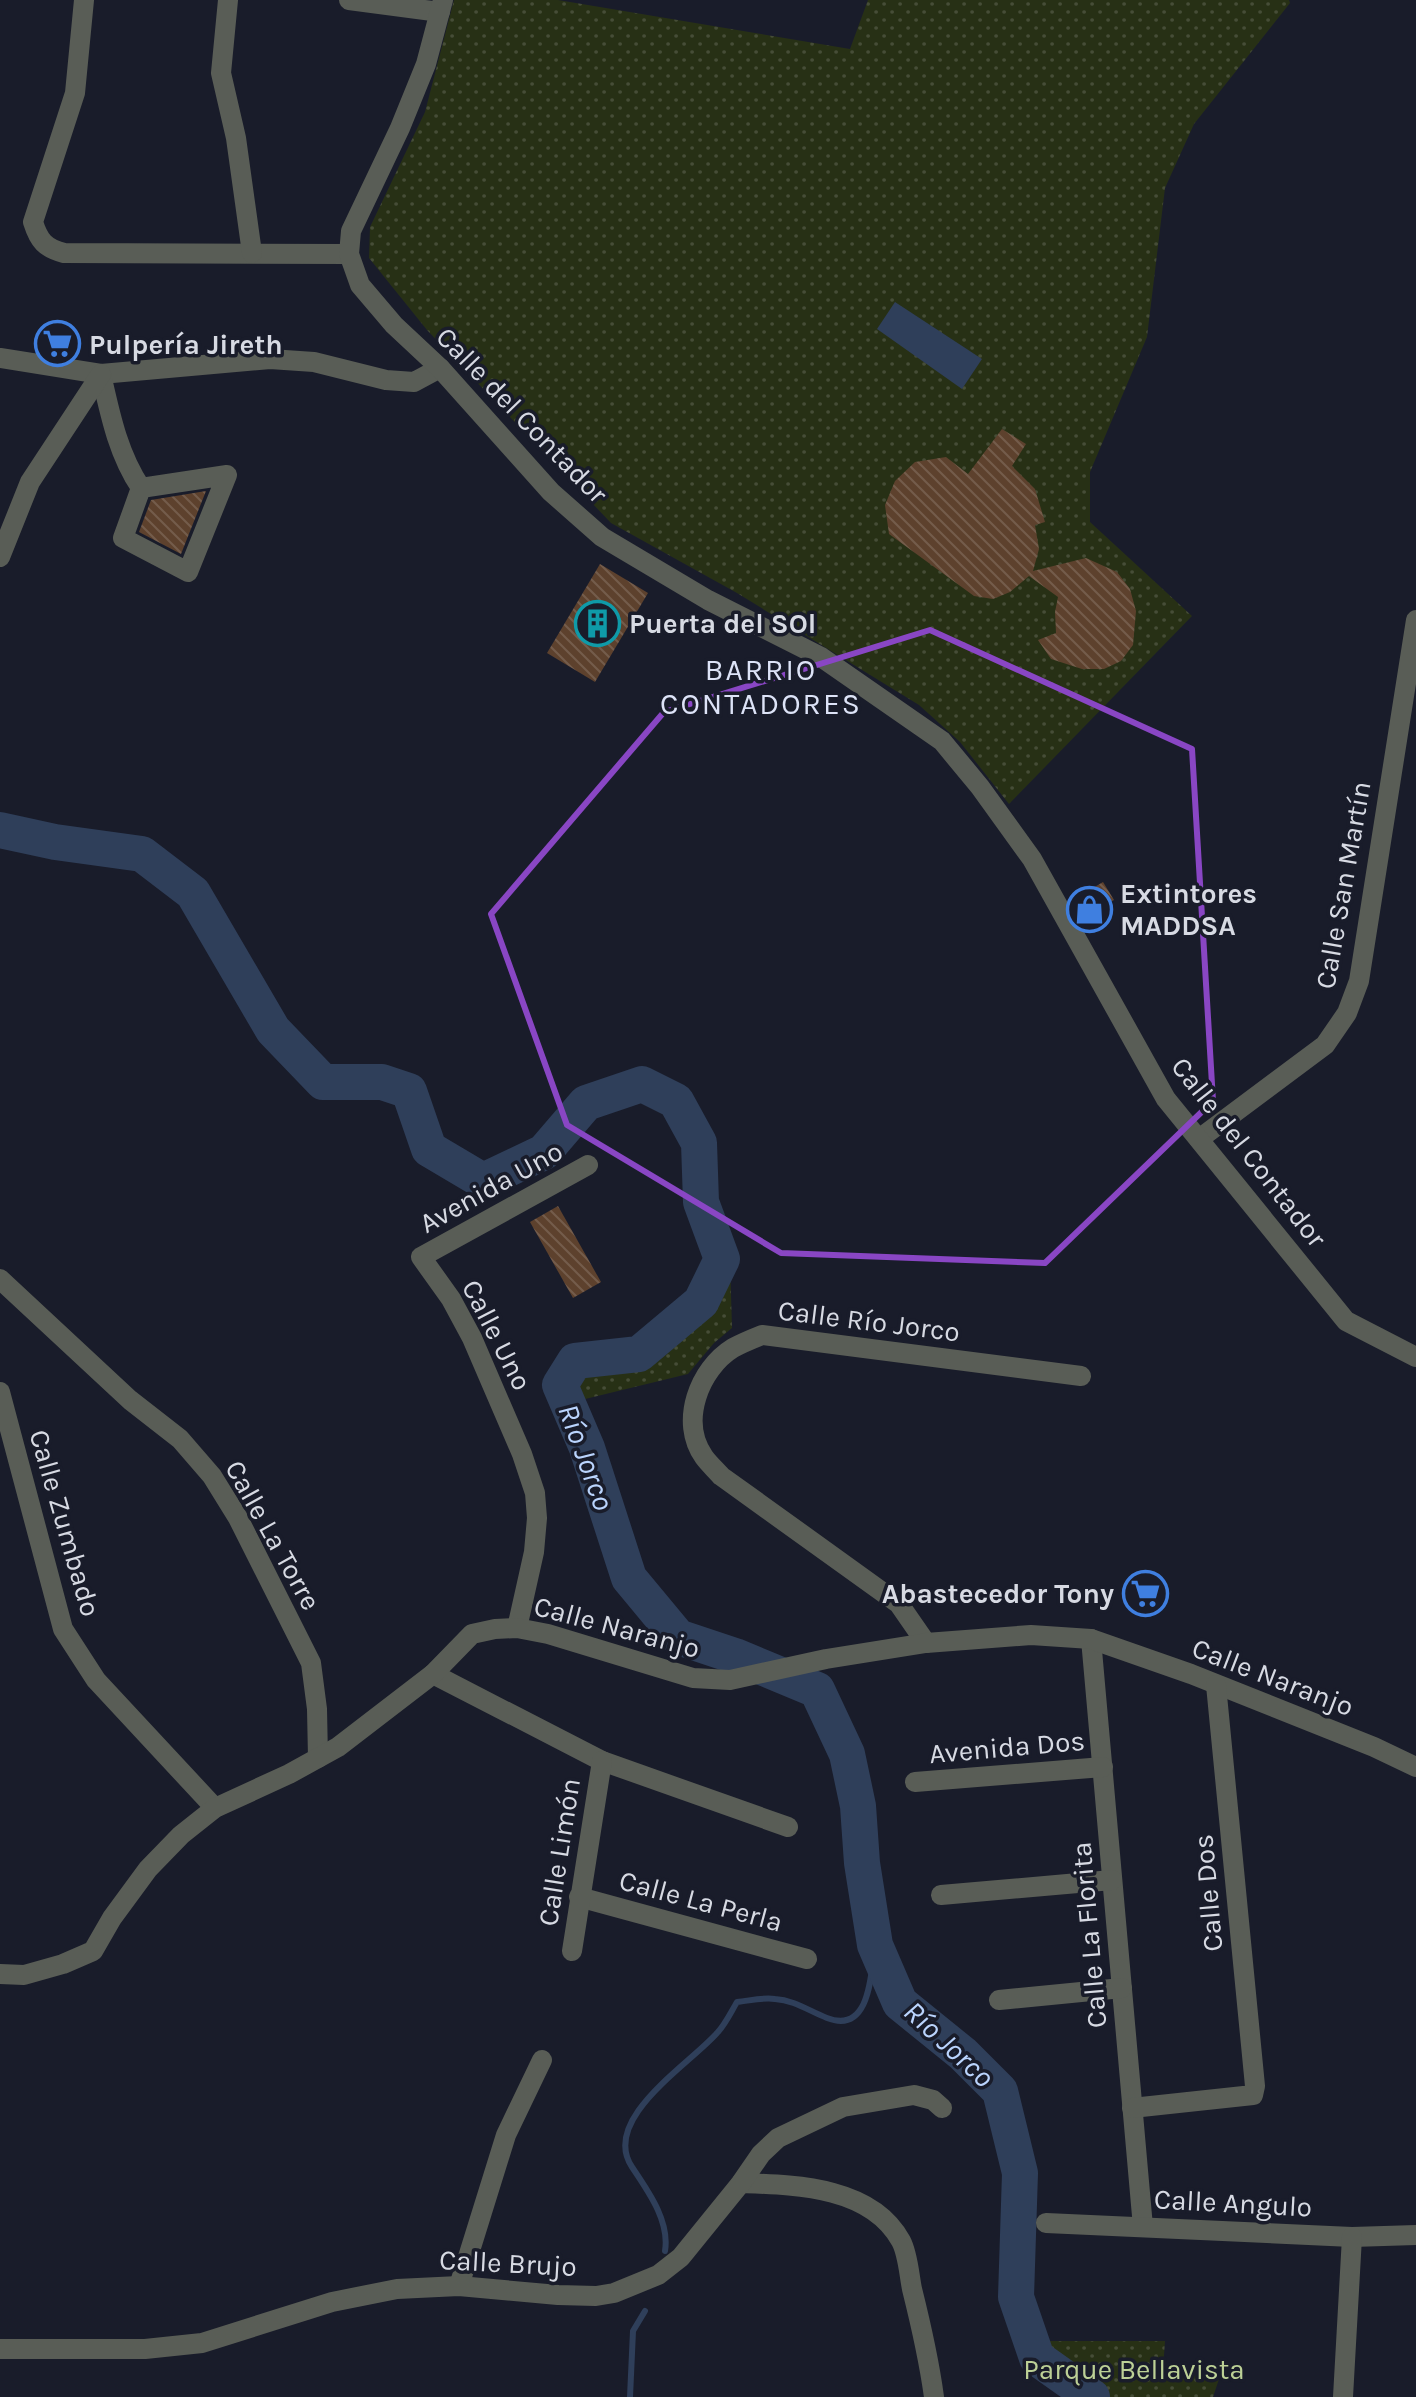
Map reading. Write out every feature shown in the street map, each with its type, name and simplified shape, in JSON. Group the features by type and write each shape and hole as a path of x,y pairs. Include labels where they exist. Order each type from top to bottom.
{"street":[{"path":"84,0 75,93 33,222 38,237 48,249 64,253 349,254 351,231 400,128 426,64 442,6 349,0"},
{"path":"228,0 221,73 236,138 252,253"},
{"name":"Calle del Contador","path":"349,254 360,285 394,325 440,368 551,492 602,537 708,600 821,657 942,741 1032,859 1166,1099 1346,1321 1416,1357"},
{"path":"0,358 101,374 270,359 314,362 386,380 414,382 440,368"},
{"path":"101,374 127,468 141,488"},
{"path":"0,557 30,482 101,374"},
{"path":"227,475 188,572 123,538 141,488 227,475"},
{"name":"Calle San Martín","path":"1199,1139 1325,1045 1347,1013 1359,981 1416,620"},
{"name":"Avenida Uno","path":"421,1257 588,1165"},
{"name":"Calle Uno","path":"421,1257 451,1299 472,1338 522,1454 535,1493 537,1518 534,1552 517,1628"},
{"name":"Calle La Torre","path":"0,1279 130,1400 180,1439 212,1476 238,1518 311,1663 317,1709 318,1758"},
{"name":"Calle Río Jorco","path":"926,1643 899,1604 721,1476 703,1455 693,1427 700,1383 714,1364 733,1348 762,1335 1081,1376"},
{"name":"Calle Zumbado","path":"0,1392 63,1629 96,1680 215,1808"},
{"name":"Calle Naranjo","path":"0,1974 24,1975 63,1964 93,1951 112,1918 148,1869 181,1835 215,1808 338,1747 433,1674 472,1634 495,1629 517,1628 548,1634 693,1678 730,1680 826,1659 926,1643 1031,1635 1091,1639 1374,1747 1416,1767"},
{"name":"Calle La Florita","path":"1091,1639 1143,2227"},
{"path":"433,1674 602,1761 788,1827"},
{"name":"Calle Dos","path":"1132,2108 1253,2095 1255,2086 1216,1685"},
{"name":"Calle Limón","path":"572,1951 602,1761"},
{"name":"Avenida Dos","path":"915,1782 1103,1767"},
{"path":"941,1895 1112,1880"},
{"name":"Calle La Perla","path":"579,1897 807,1959"},
{"path":"999,2000 1122,1988"},
{"path":"459,2286 506,2135 542,2060"},
{"name":"Calle Brujo","path":"0,2349 145,2349 193,2344 332,2302 397,2289 459,2286 504,2292 596,2296 614,2293 658,2275 681,2257 761,2154 778,2138 843,2107 914,2095 933,2100 942,2108"},
{"path":"741,2183 822,2190 862,2204 883,2220 901,2242 928,2357 934,2397"},
{"name":"Calle Angulo","path":"1046,2223 1352,2237 1416,2235"},
{"path":"1343,2397 1352,2237"}],"highlighted area":[{"path":"930,630 1192,749 1213,1101 1045,1263 781,1253 567,1125 491,914 664,712"}],"green space":[{"path":"454,0 558,0 850,49 868,0 1289,0 1290,3 1194,124 1165,188 1147,337 1090,472 1090,522 1192,616 1009,804 960,742 919,705 737,593 611,523 427,330 369,258 370,227 425,112"},
{"path":"730,1261 732,1328 714,1343 688,1374 581,1400 578,1375 583,1368 642,1363 707,1304"},
{"name":"Parque Bellavista","path":"1046,2341 1165,2341 1163,2370 1222,2370 1213,2397 1104,2397 1049,2357"}],"water":[{"path":"895,302 982,359 962,389 877,329"}],"building":[{"path":"1002,429 1026,444 1012,466 1035,489 1045,522 1035,525 1039,549 1033,571 1086,558 1117,572 1130,589 1136,611 1133,645 1121,661 1104,669 1082,669 1051,659 1038,640 1056,633 1058,597 1029,576 1010,592 993,599 974,596 889,534 885,505 895,481 915,462 946,457 968,474"},
{"path":"206,491 181,554 139,532 151,500"},
{"name":"Puerta del SOl","path":"600,564 648,593 595,682 547,653"},
{"name":"Extintores MADDSA","path":"1103,882 1114,900 1084,918 1073,900"},
{"path":"558,1206 601,1282 573,1298 530,1222"}],"waterway":[{"name":"Río Jorco","path":"0,830 55,842 142,854 193,893 273,1030 323,1082 382,1082 409,1091 429,1149 483,1181 544,1152 586,1103 642,1084 676,1101 699,1143 701,1202 722,1259 701,1302 639,1354 575,1361 560,1385 587,1448 629,1578 678,1637 735,1656 817,1690 847,1754 858,1806 862,1863 875,1945 900,2003 963,2054 1000,2091 1020,2173 1016,2297 1037,2358 1092,2397"},
{"path":"665,2251 661,2218 625,2149 628,2130 638,2112 652,2094 717,2033 737,2002 766,1998 782,2000 827,2018 842,2021 852,2018 866,1998 875,1945"},
{"path":"630,2397 633,2331 645,2311"}],"place":[{"name":"Pulpería Jireth","path":"58,344"},
{"name":"Puerta del SOl","path":"598,623"},
{"name":"Extintores MADDSA","path":"1089,909"},
{"name":"Abastecedor Tony","path":"1145,1593"}],"district":[{"name":"BARRIO CONTADORES","path":"761,687"}]}
